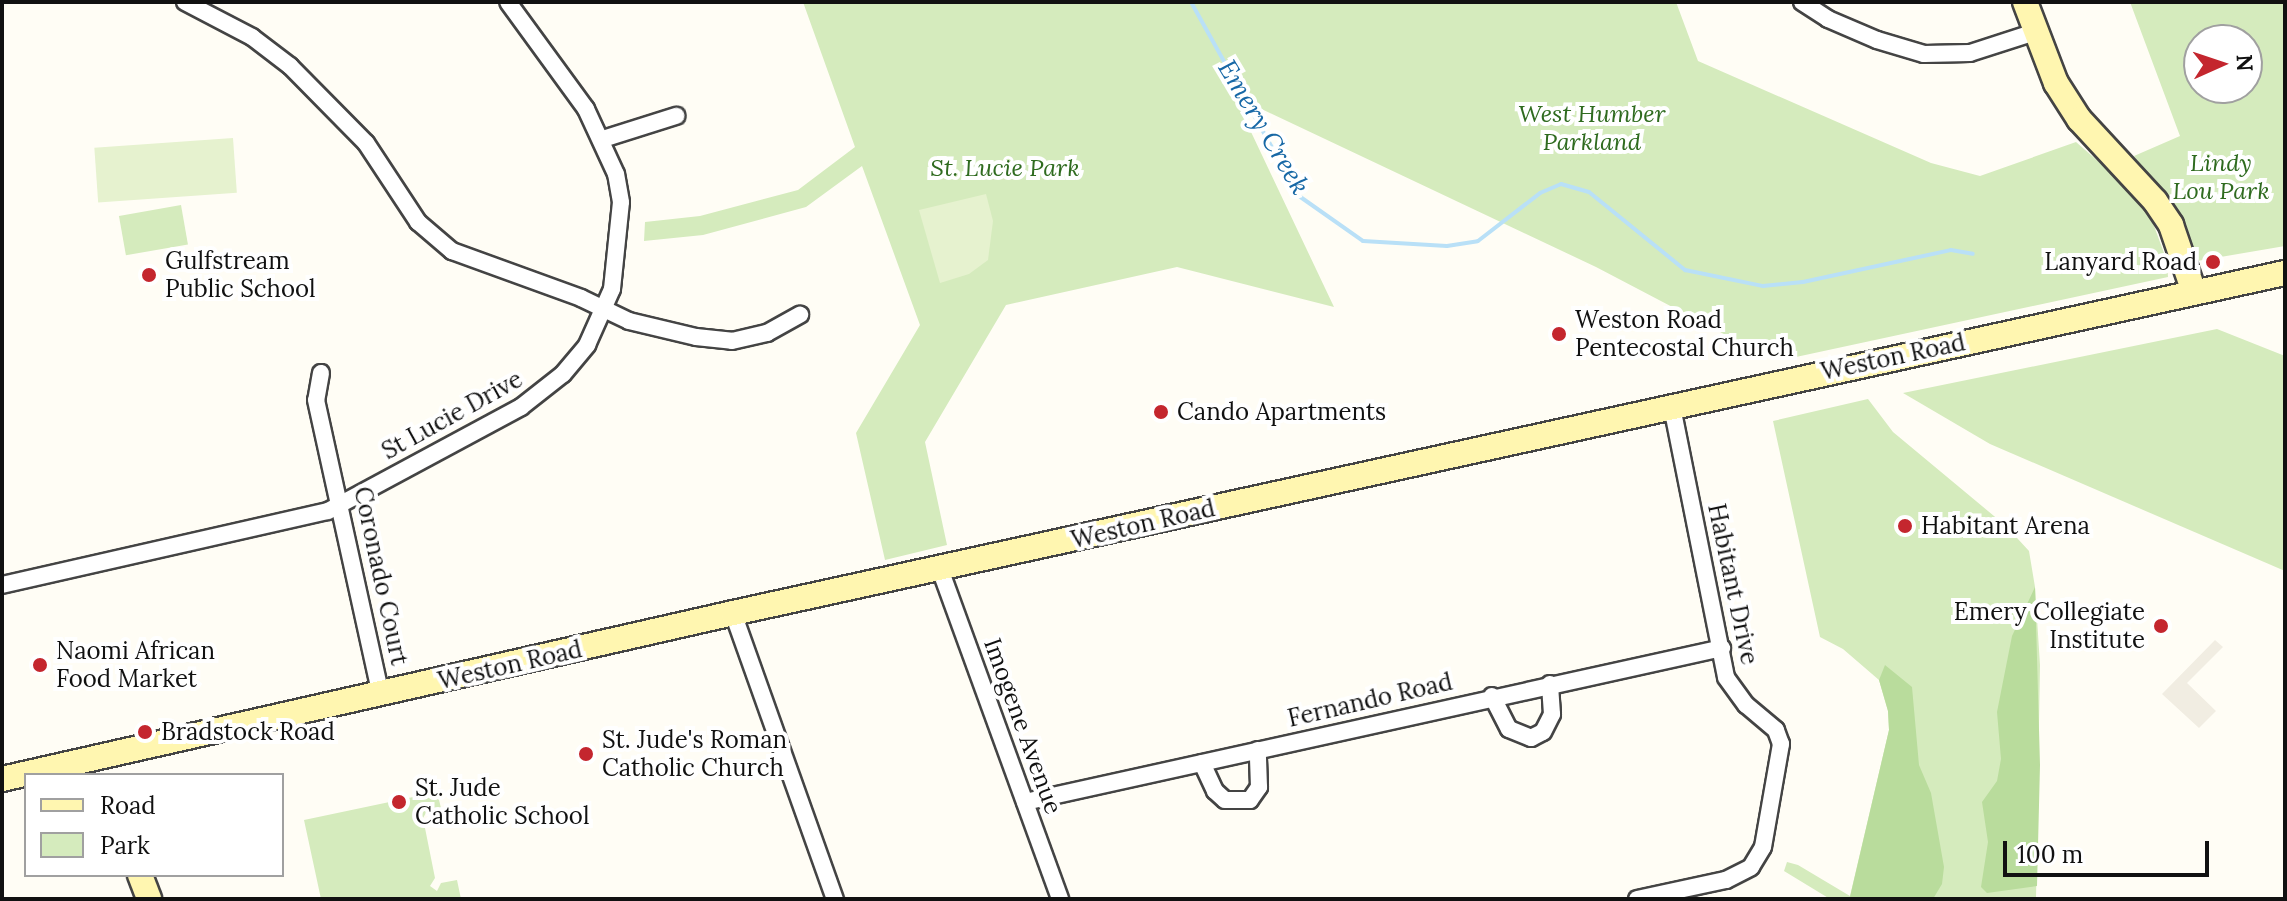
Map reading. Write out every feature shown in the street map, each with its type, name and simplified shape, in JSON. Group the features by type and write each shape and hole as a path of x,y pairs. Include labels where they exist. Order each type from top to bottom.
{"main road":[{"path":"2025,2 2056,83 2079,119 2155,201 2171,225 2194,292"},
{"name":"Weston Road","path":"50,773 99,767 381,695 733,613 2285,273"},
{"name":"Weston Road","path":"2,779 24,776"},
{"path":"141,877 149,899"}],"street":[{"path":"185,2 252,37 290,66 366,143 418,222 440,244 629,321 696,337 732,341 767,333 800,315"},
{"name":"St Lucie Drive","path":"2,585 342,506 521,407 549,387 587,345 615,276 622,219 616,174 603,139 586,109 508,2"},
{"path":"1802,2 1828,19 1877,40 1924,54 1970,53 2035,32"},
{"path":"603,139 676,116"},
{"name":"Coronado Court","path":"321,373 316,400 342,506 381,695"},
{"name":"Habitant Drive","path":"1637,899 1739,876 1751,867 1763,847 1780,737 1735,693 1726,677 1672,406"},
{"name":"Imogene Avenue","path":"940,569 1060,899"},
{"path":"733,613 835,899"},
{"name":"Fernando Road","path":"1025,802 1492,696 1722,648"},
{"path":"1492,696 1509,729 1531,738 1543,732 1552,714 1550,684"},
{"path":"1202,763 1215,791 1225,800 1250,800 1259,787 1258,750"}],"green space":[{"name":"West Humber Parkland","path":"803,2 1676,2 1698,61 1931,163 1980,176 2076,142 2123,183 2150,215 2167,261 2168,277 1782,360 1762,354 1596,267 1234,96 1334,307 1177,267 1006,305 925,442 947,545 885,560 856,433 920,325 862,166 806,207 703,235 644,241 645,222 700,216 798,190 855,147"},
{"name":"Lindy Lou Park","path":"2130,2 2285,2 2285,246 2197,261 2181,218 2134,156 2180,136"},
{"path":"233,138 237,193 98,203 94,148"},
{"path":"986,194 993,221 988,260 969,274 940,283 919,210"},
{"path":"181,205 188,244 126,255 119,216"},
{"path":"2217,329 2285,356 2285,571 1990,444 1903,393"},
{"path":"1868,399 1893,432 2006,526 2029,551 2035,587 2040,665 2036,899 1830,899 1784,871 1787,862 1798,865 1850,896 1889,730 1888,711 1879,680 1843,649 1820,637 1773,421"},
{"path":"2035,587 2040,765 2037,886 1987,893 1981,887 1988,842 1982,802 1997,781 2001,759 1997,712 2012,636"},
{"path":"1885,665 1912,687 1919,765 1931,793 1944,867 1942,884 1933,899 1850,897 1889,730 1888,711 1879,680"},
{"path":"437,792 441,808 427,811 423,818 435,878 430,886 437,891 441,883 457,880 461,899 321,899 304,820"}],"shaded area":[{"path":"2215,640 2223,647 2187,683 2216,711 2199,728 2162,694"}],"waterway":[{"name":"Emery Creek","path":"1191,2 1299,196 1363,241 1447,246 1478,241 1540,193 1561,184 1589,192 1685,270 1763,286 1803,282 1951,250 1973,254"}],"place":[{"name":"Lanyard Road","path":"2213,262"},
{"name":"Gulfstream Public School","path":"149,275"},
{"name":"Weston Road Pentecostal Church","path":"1559,334"},
{"name":"Cando Apartments","path":"1161,412"},
{"name":"Habitant Arena","path":"1905,526"},
{"name":"Emery Collegiate Institute","path":"2161,626"},
{"name":"Naomi African Food Market","path":"40,665"},
{"name":"Bradstock Road","path":"145,732"},
{"name":"St. Jude's Roman Catholic Church","path":"586,754"},
{"name":"St. Jude Catholic School","path":"399,802"}],"park label":[{"name":"St. Lucie Park","path":"1005,168"}]}
